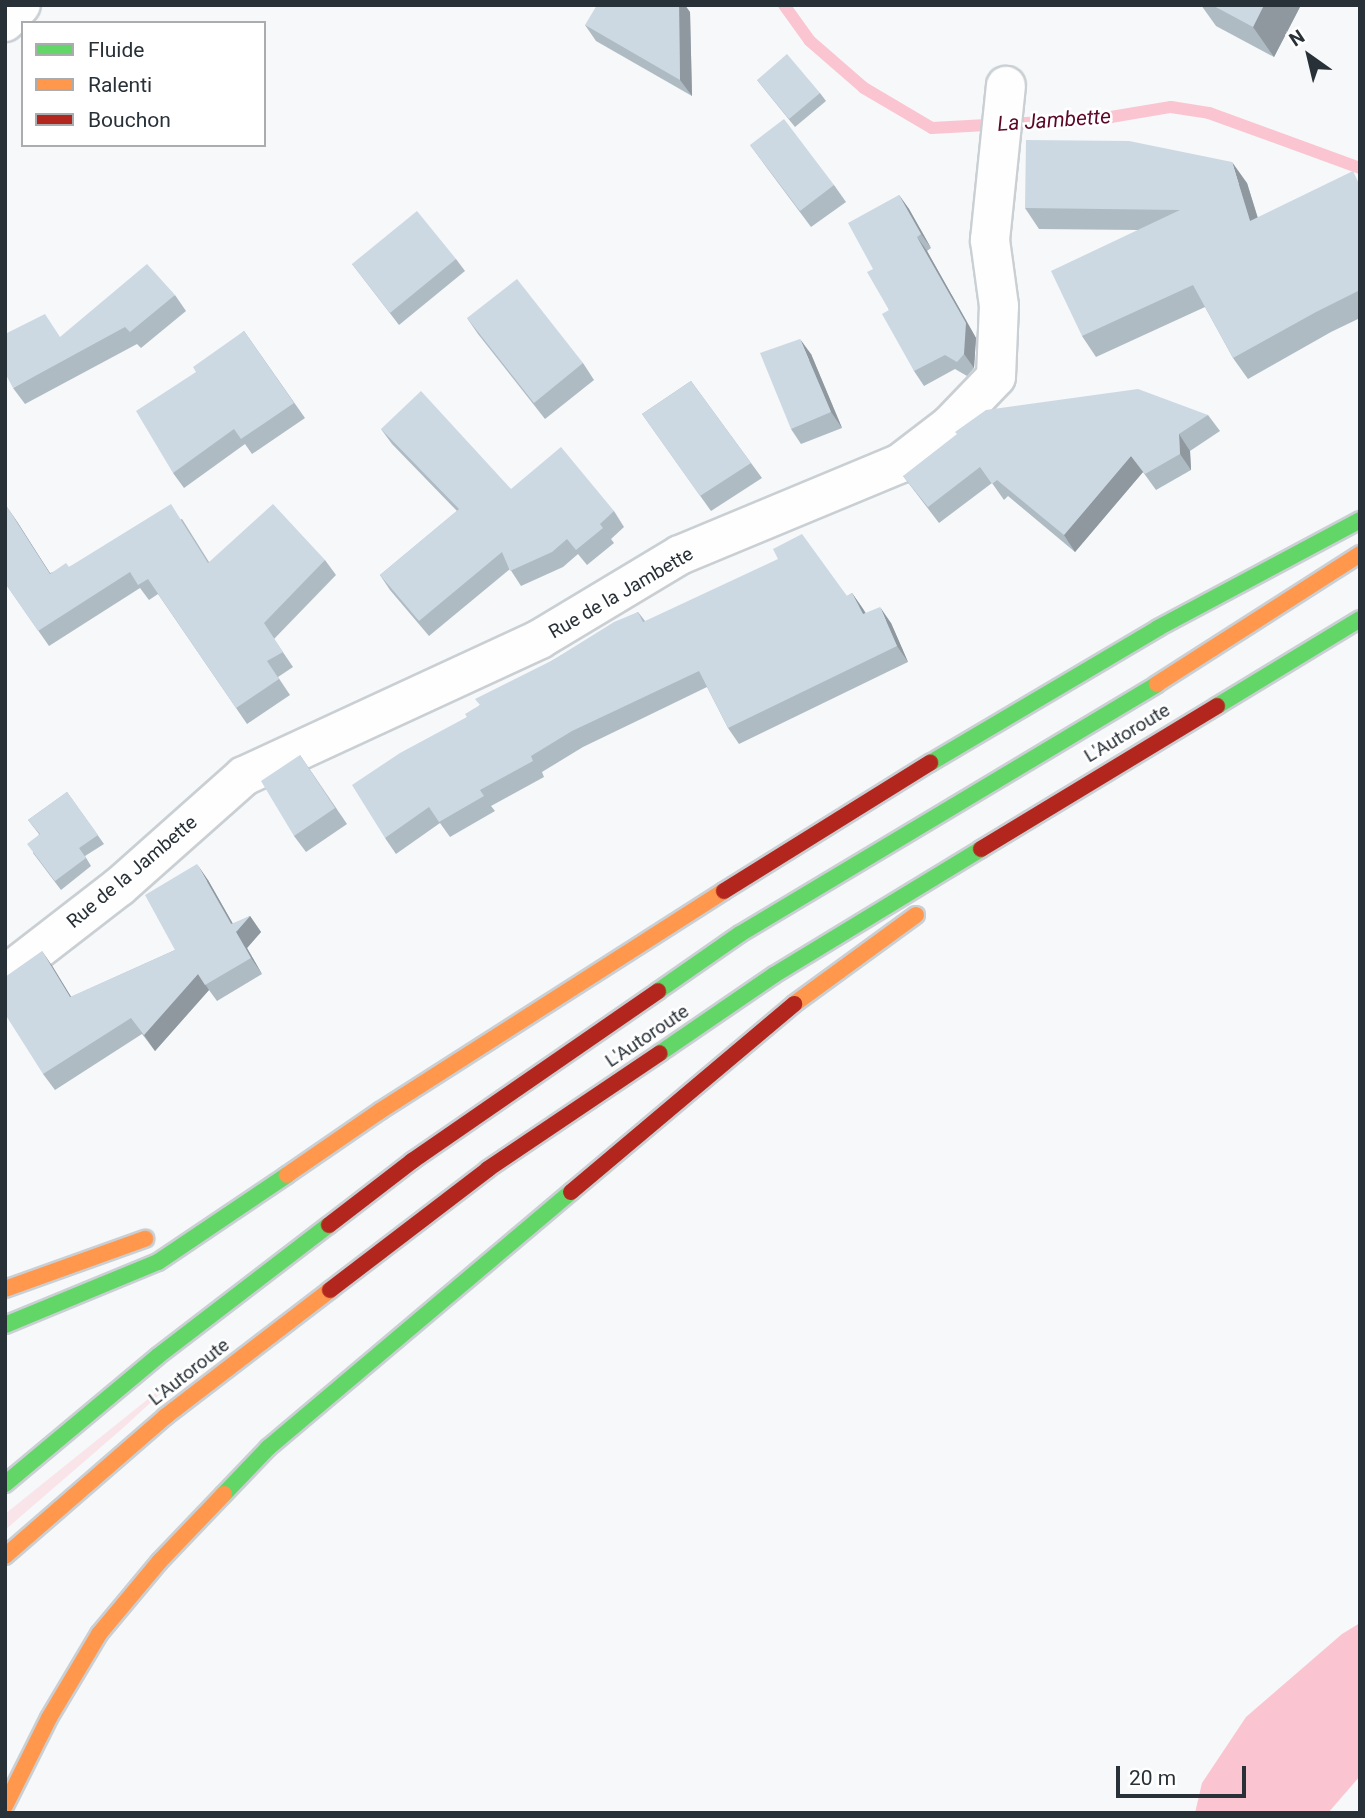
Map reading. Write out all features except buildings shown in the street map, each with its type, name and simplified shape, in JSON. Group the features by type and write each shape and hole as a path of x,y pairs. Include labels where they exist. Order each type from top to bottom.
{"highway":[{"path":"5,1325 158,1262 380,1111 857,806 1158,628 1360,520"},
{"name":"L'Autoroute","path":"5,1484 158,1356 412,1161 740,934 1138,696 1360,554"},
{"name":"L'Autoroute","path":"5,1556 166,1416 488,1169 774,975 1149,744 1360,619"},
{"path":"970,875 1149,744"},
{"path":"5,1806 49,1718 99,1634 159,1562 268,1448 802,997 925,908"},
{"path":"234,1191 380,1111"},
{"path":"5,1289 136,1244 161,1231"}],"street":[{"path":"5,22 21,5"},
{"name":"Rue de la Jambette","path":"5,975 119,887 244,776 540,639 680,555 900,464 950,425 996,377 999,306 990,240 1006,86"}],"shaded area":[{"path":"199,1358 123,1428 5,1530 5,1514"},
{"path":"1360,1623 1360,1776 1328,1813 1195,1813 1202,1783 1246,1717 1342,1634"}],"waterway":[{"name":"La Jambette","path":"784,5 810,41 864,88 932,128 1099,119 1171,107 1209,113 1360,168"}],"traffic: fast":[{"path":"930,763 1158,628 1360,520"},
{"path":"1217,706 1360,619"},
{"path":"658,991 740,934 1157,684"},
{"path":"660,1053 774,975 981,849"},
{"path":"5,1325 158,1262 287,1175"},
{"path":"224,1494 268,1448 571,1192"},
{"path":"5,1484 158,1356 329,1225"}],"traffic: slow":[{"path":"1157,684 1360,554"},
{"path":"287,1175 380,1111 724,891"},
{"path":"794,1004 916,915"},
{"path":"5,1289 145,1239"},
{"path":"5,1556 166,1416 330,1290"},
{"path":"5,1806 49,1718 99,1634 159,1562 224,1494"}],"traffic: jam":[{"path":"981,849 1217,706"},
{"path":"724,891 930,763"},
{"path":"329,1225 412,1161 658,991"},
{"path":"571,1192 794,1004"},
{"path":"330,1290 488,1169 660,1053"}]}
